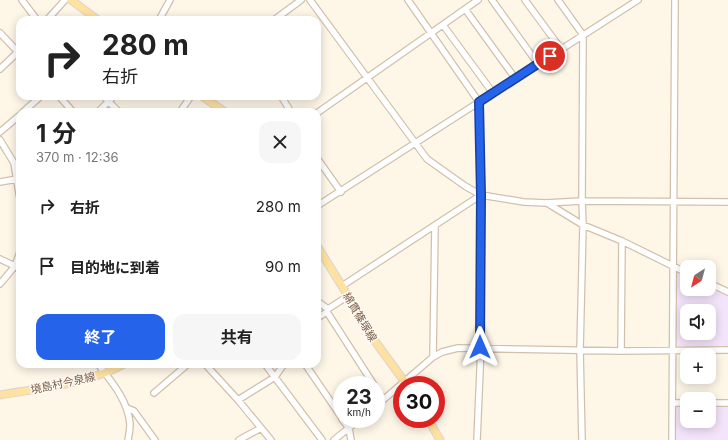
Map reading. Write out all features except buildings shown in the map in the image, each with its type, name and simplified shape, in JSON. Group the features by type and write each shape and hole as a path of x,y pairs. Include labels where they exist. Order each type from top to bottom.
{"main road":[{"path":"71,0 93,16"},
{"path":"208,100 219,108"},
{"name":"綿貫篠塚線","path":"321,252 369,333 401,376"},
{"name":"境島村今泉線","path":"0,396 89,379 105,374 116,368"},
{"path":"433,428 440,440"}],"street":[{"path":"22,0 34,16"},
{"path":"51,16 65,0"},
{"path":"161,16 170,0"},
{"path":"279,16 301,0"},
{"path":"310,0 428,159 438,168 481,195 524,202 546,203 582,201 728,202"},
{"path":"408,0 479,102 481,195 480,347 477,440"},
{"path":"321,110 478,0"},
{"path":"492,0 538,64"},
{"path":"525,0 561,49"},
{"path":"558,0 583,35 583,225 580,350 582,440"},
{"path":"321,204 638,0"},
{"path":"672,440 675,0"},
{"path":"466,9 515,78"},
{"path":"443,25 493,93"},
{"path":"0,33 16,49"},
{"path":"0,68 16,55"},
{"path":"28,108 37,100"},
{"path":"63,100 70,108"},
{"path":"102,108 108,102 115,108"},
{"path":"0,132 16,118"},
{"path":"0,140 16,161"},
{"path":"321,164 341,192"},
{"path":"0,182 16,180"},
{"path":"342,286 481,195"},
{"path":"546,203 583,225 622,241 680,269"},
{"path":"433,357 435,226"},
{"path":"621,351 622,241"},
{"path":"0,259 15,266 0,284"},
{"path":"716,286 728,292"},
{"path":"321,315 348,296"},
{"path":"321,305 327,310 368,376"},
{"path":"413,376 433,357 442,352 458,348 480,347 621,351 728,350"},
{"path":"101,368 127,408 130,425 128,440"},
{"path":"154,393 183,368"},
{"path":"209,368 238,400 271,440"},
{"path":"268,368 322,440"},
{"path":"238,400 275,377 281,368"},
{"path":"308,368 333,406"},
{"path":"385,399 393,393"},
{"path":"672,403 680,403"},
{"path":"716,403 728,403"},
{"path":"127,408 134,411 155,440"},
{"path":"239,440 261,428"},
{"path":"334,440 349,428 351,440"}],"shaded area":[{"path":"680,272 680,296 716,296 716,289 728,295 728,346 677,346 675,344 677,273"},
{"path":"680,406 680,428 716,428 716,406 728,406 728,440 675,440 675,408"}],"route":[{"path":"480,347 481,195 479,102 550,56"}]}
